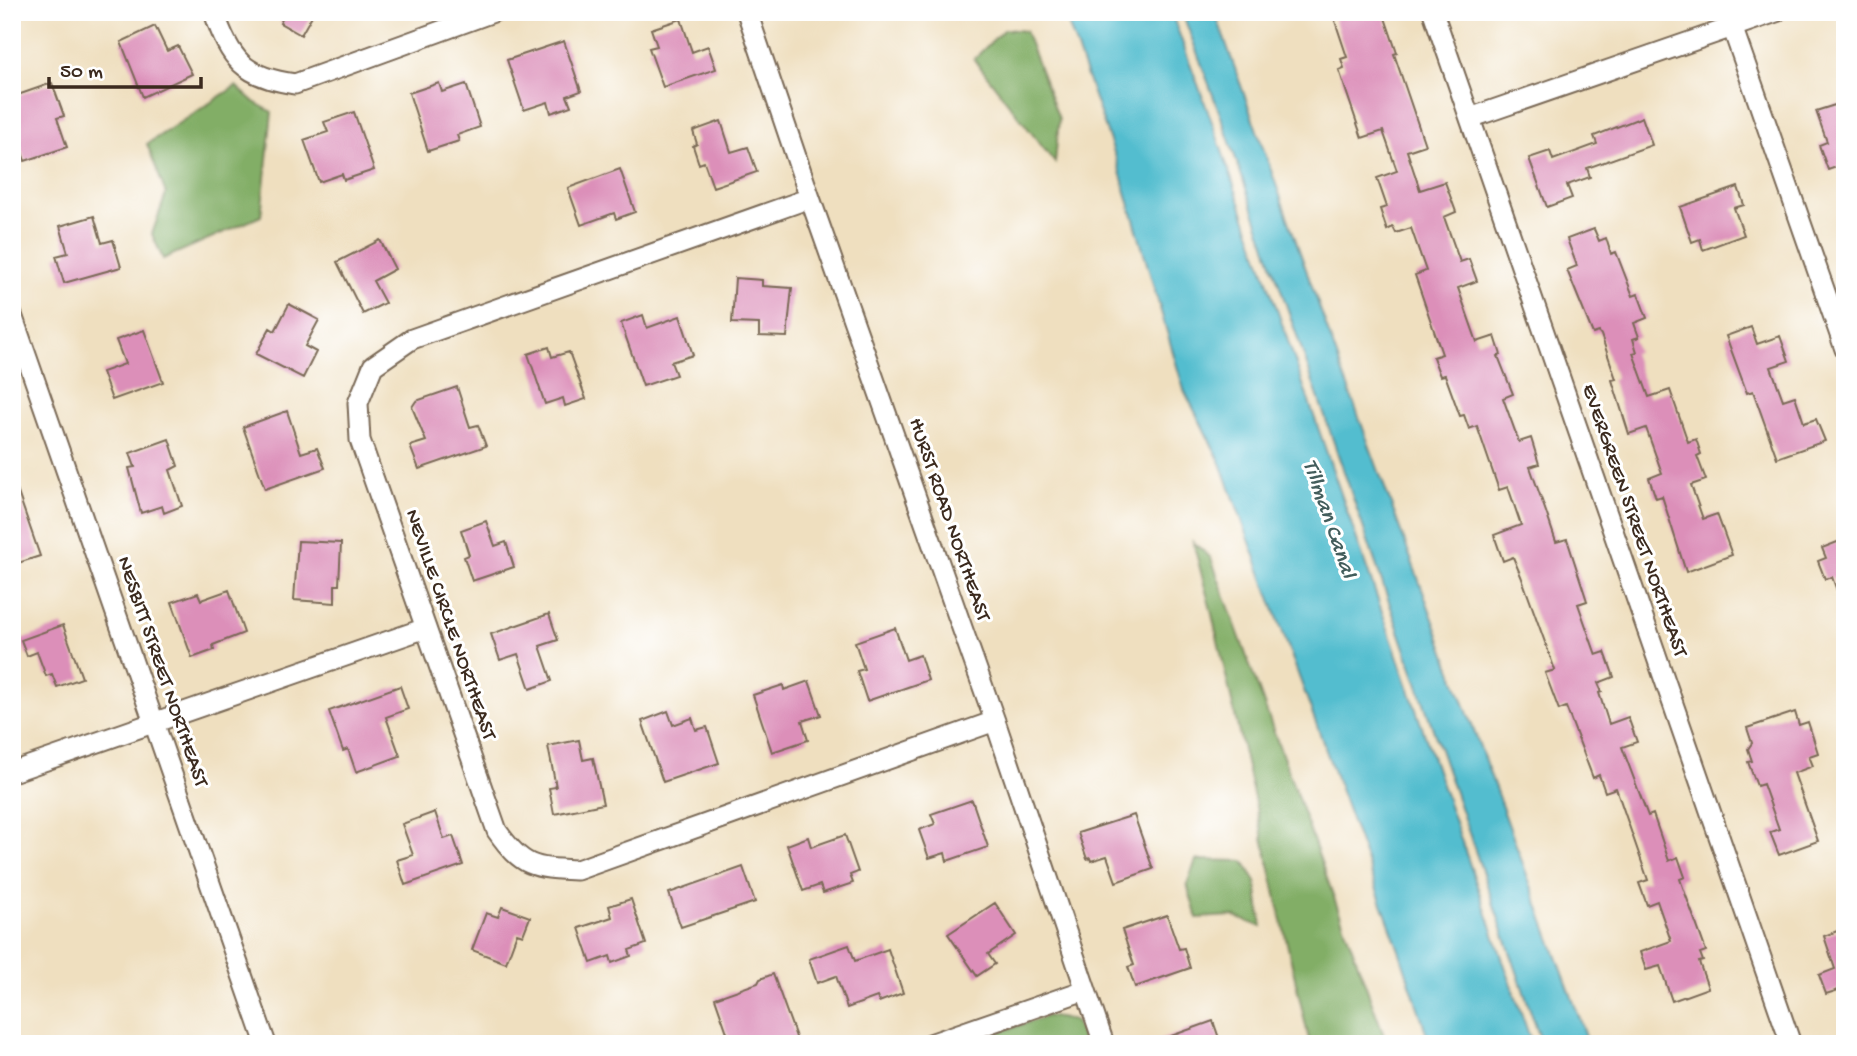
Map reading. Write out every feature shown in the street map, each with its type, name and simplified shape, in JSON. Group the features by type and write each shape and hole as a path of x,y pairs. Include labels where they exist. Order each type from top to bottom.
{"street":[{"path":"214,12 223,39 238,63 269,80 295,84 493,12"},
{"name":"HURST ROAD NORTHEAST","path":"747,12 995,722 1104,1044"},
{"name":"EVERGREEN STREET NORTHEAST","path":"1433,12 1791,1044"},
{"path":"1470,118 1730,20 1776,12"},
{"path":"1730,20 1845,349"},
{"name":"NEVILLE CIRCLE NORTHEAST","path":"810,198 412,339 373,366 358,403 360,440 497,831 512,853 539,868 577,870 995,722"},
{"name":"NESBITT STREET NORTHEAST","path":"12,315 266,1044"},
{"path":"12,772 426,628"},
{"path":"930,1044 1085,990"}],"green space":[{"path":"1004,29 1025,31 1059,119 1055,163 974,59"},
{"path":"236,86 254,102 272,112 261,216 163,259 152,234 166,194 147,144"},
{"path":"1193,542 1211,558 1387,1044 1310,1044"},
{"path":"1196,860 1244,861 1256,882 1262,927 1233,916 1197,918 1187,884"},
{"path":"1047,1016 1075,1021 1084,1044 964,1044"}],"water":[{"name":"Tillman Canal","path":"1064,12 1171,12 1213,125 1532,1044 1430,1044 1400,953 1221,463 1184,390 1116,158"},
{"path":"1182,12 1215,12 1342,371 1589,1044 1542,1044 1223,122"}],"building":[{"path":"286,12 314,12 301,35 280,23"},
{"path":"1332,12 1383,12 1397,53 1394,54 1425,145 1407,151 1420,190 1445,182 1456,212 1444,217 1460,262 1469,259 1477,281 1458,288 1477,342 1495,336 1501,355 1498,356 1513,394 1503,398 1519,442 1531,438 1539,464 1530,467 1556,542 1567,539 1587,601 1578,604 1596,655 1605,652 1614,677 1598,683 1609,724 1628,717 1637,742 1622,747 1648,816 1653,814 1669,861 1678,857 1685,877 1680,879 1706,951 1700,953 1703,961 1699,962 1708,988 1672,1001 1660,966 1646,970 1640,952 1671,941 1657,901 1647,905 1639,883 1648,880 1616,788 1605,792 1599,775 1593,778 1566,707 1559,710 1545,673 1555,670 1521,576 1513,557 1503,561 1494,535 1521,525 1508,487 1499,490 1477,426 1469,429 1464,415 1460,416 1445,375 1440,376 1433,357 1442,354 1415,275 1426,271 1411,228 1396,233 1393,227 1387,230 1380,209 1387,207 1377,178 1397,171 1383,131 1362,138 1339,70 1344,68 1341,59 1347,57"},
{"path":"681,19 692,52 708,46 716,69 663,87 649,48 657,46 651,29"},
{"path":"155,26 167,51 178,46 192,74 143,97 121,42"},
{"path":"564,41 581,91 567,96 571,106 551,113 548,102 524,110 507,60"},
{"path":"52,83 64,116 57,118 67,147 25,161 12,123 12,97"},
{"path":"439,83 442,92 466,84 480,127 457,135 459,141 428,151 409,93"},
{"path":"1838,104 1845,123 1845,164 1828,170 1819,145 1827,142 1816,111"},
{"path":"354,112 374,170 344,180 342,174 319,182 304,140 328,132 324,122"},
{"path":"1642,117 1652,145 1587,168 1590,177 1567,185 1572,198 1547,207 1529,158 1550,151 1553,160 1597,144 1594,136"},
{"path":"721,121 731,152 748,147 757,172 713,187 704,162 699,164 693,146 697,144 693,131"},
{"path":"620,169 635,212 616,219 614,213 581,225 568,188"},
{"path":"1738,187 1744,205 1734,208 1744,235 1703,250 1700,239 1692,242 1680,207"},
{"path":"94,216 102,243 113,240 121,267 64,283 56,256 68,253 60,226"},
{"path":"1594,229 1599,241 1606,238 1611,254 1616,252 1633,296 1638,294 1647,318 1634,323 1639,337 1633,339 1637,352 1633,353 1649,397 1670,390 1688,442 1696,439 1701,454 1697,456 1706,480 1691,485 1703,519 1717,514 1732,555 1686,572 1662,496 1656,498 1649,478 1662,473 1646,428 1629,434 1612,380 1616,379 1601,335 1599,332 1593,334 1567,270 1577,266 1567,239"},
{"path":"380,240 395,269 373,281 385,303 363,314 337,262"},
{"path":"735,278 762,280 762,286 792,288 787,337 759,336 759,324 732,323"},
{"path":"289,304 319,320 305,346 316,352 303,378 256,354 270,328 275,331"},
{"path":"643,315 647,328 680,316 693,355 671,362 676,375 643,386 621,323"},
{"path":"1751,327 1757,344 1780,336 1789,361 1771,367 1783,400 1795,396 1804,423 1816,419 1825,441 1777,458 1753,391 1747,393 1726,336"},
{"path":"144,330 163,382 112,400 102,372 125,364 116,340"},
{"path":"549,347 552,357 569,352 586,399 565,406 563,398 545,404 528,354"},
{"path":"457,387 470,427 478,425 486,446 419,469 410,446 426,441 412,407 416,401"},
{"path":"287,411 301,453 317,448 325,468 265,489 243,427"},
{"path":"169,439 178,466 170,470 182,506 164,513 162,506 141,513 129,468 135,467 130,453"},
{"path":"15,484 40,556 12,565 12,485"},
{"path":"486,521 495,546 506,542 514,567 472,581 464,557 469,555 461,530"},
{"path":"1845,539 1843,607 1832,577 1825,579 1818,561 1826,558 1822,548"},
{"path":"298,541 341,543 339,585 335,585 335,603 294,600"},
{"path":"229,590 244,633 213,645 214,650 192,658 172,602 198,593 201,600"},
{"path":"549,614 558,640 540,646 552,681 530,689 518,654 500,660 491,634"},
{"path":"63,625 82,678 57,687 52,674 46,676 37,652 27,656 21,640"},
{"path":"895,628 906,660 920,655 928,680 867,701 857,671 864,669 855,642"},
{"path":"809,681 821,715 802,721 808,740 772,752 753,695 783,685 784,690"},
{"path":"400,686 408,709 386,717 400,756 356,772 348,749 343,751 329,711"},
{"path":"668,711 673,725 692,718 696,730 707,727 719,763 663,782 642,721"},
{"path":"1795,712 1799,725 1808,722 1818,753 1809,756 1813,766 1794,773 1818,841 1779,855 1770,832 1779,829 1763,784 1757,786 1748,762 1752,761 1748,749 1752,743 1747,728"},
{"path":"579,740 583,760 593,758 603,804 554,814 549,788 556,787 548,746"},
{"path":"972,800 988,847 947,861 945,853 929,858 919,830 935,824 931,814"},
{"path":"435,812 444,839 453,836 463,865 405,885 397,860 413,855 402,824"},
{"path":"1134,815 1153,869 1116,882 1107,856 1091,861 1090,858 1087,859 1078,833"},
{"path":"845,835 858,872 850,875 853,883 823,893 820,885 803,891 787,845 808,837 811,847"},
{"path":"743,867 755,902 681,927 669,893"},
{"path":"631,899 646,944 629,950 631,956 612,963 610,956 591,963 579,928 612,917 609,906"},
{"path":"995,903 1016,935 988,954 995,964 977,976 948,934"},
{"path":"502,907 530,917 523,935 517,933 506,963 472,950 486,913 498,917"},
{"path":"1167,915 1179,949 1184,948 1190,968 1135,987 1128,967 1134,965 1122,930"},
{"path":"1845,928 1845,988 1826,994 1819,975 1835,969 1824,936"},
{"path":"849,945 855,961 888,949 903,993 879,1002 877,997 847,1008 836,976 817,983 809,959"},
{"path":"773,974 797,1040 786,1044 731,1044 715,998 758,983 760,979"},
{"path":"1213,1021 1221,1044 1157,1044 1157,1041"}]}
